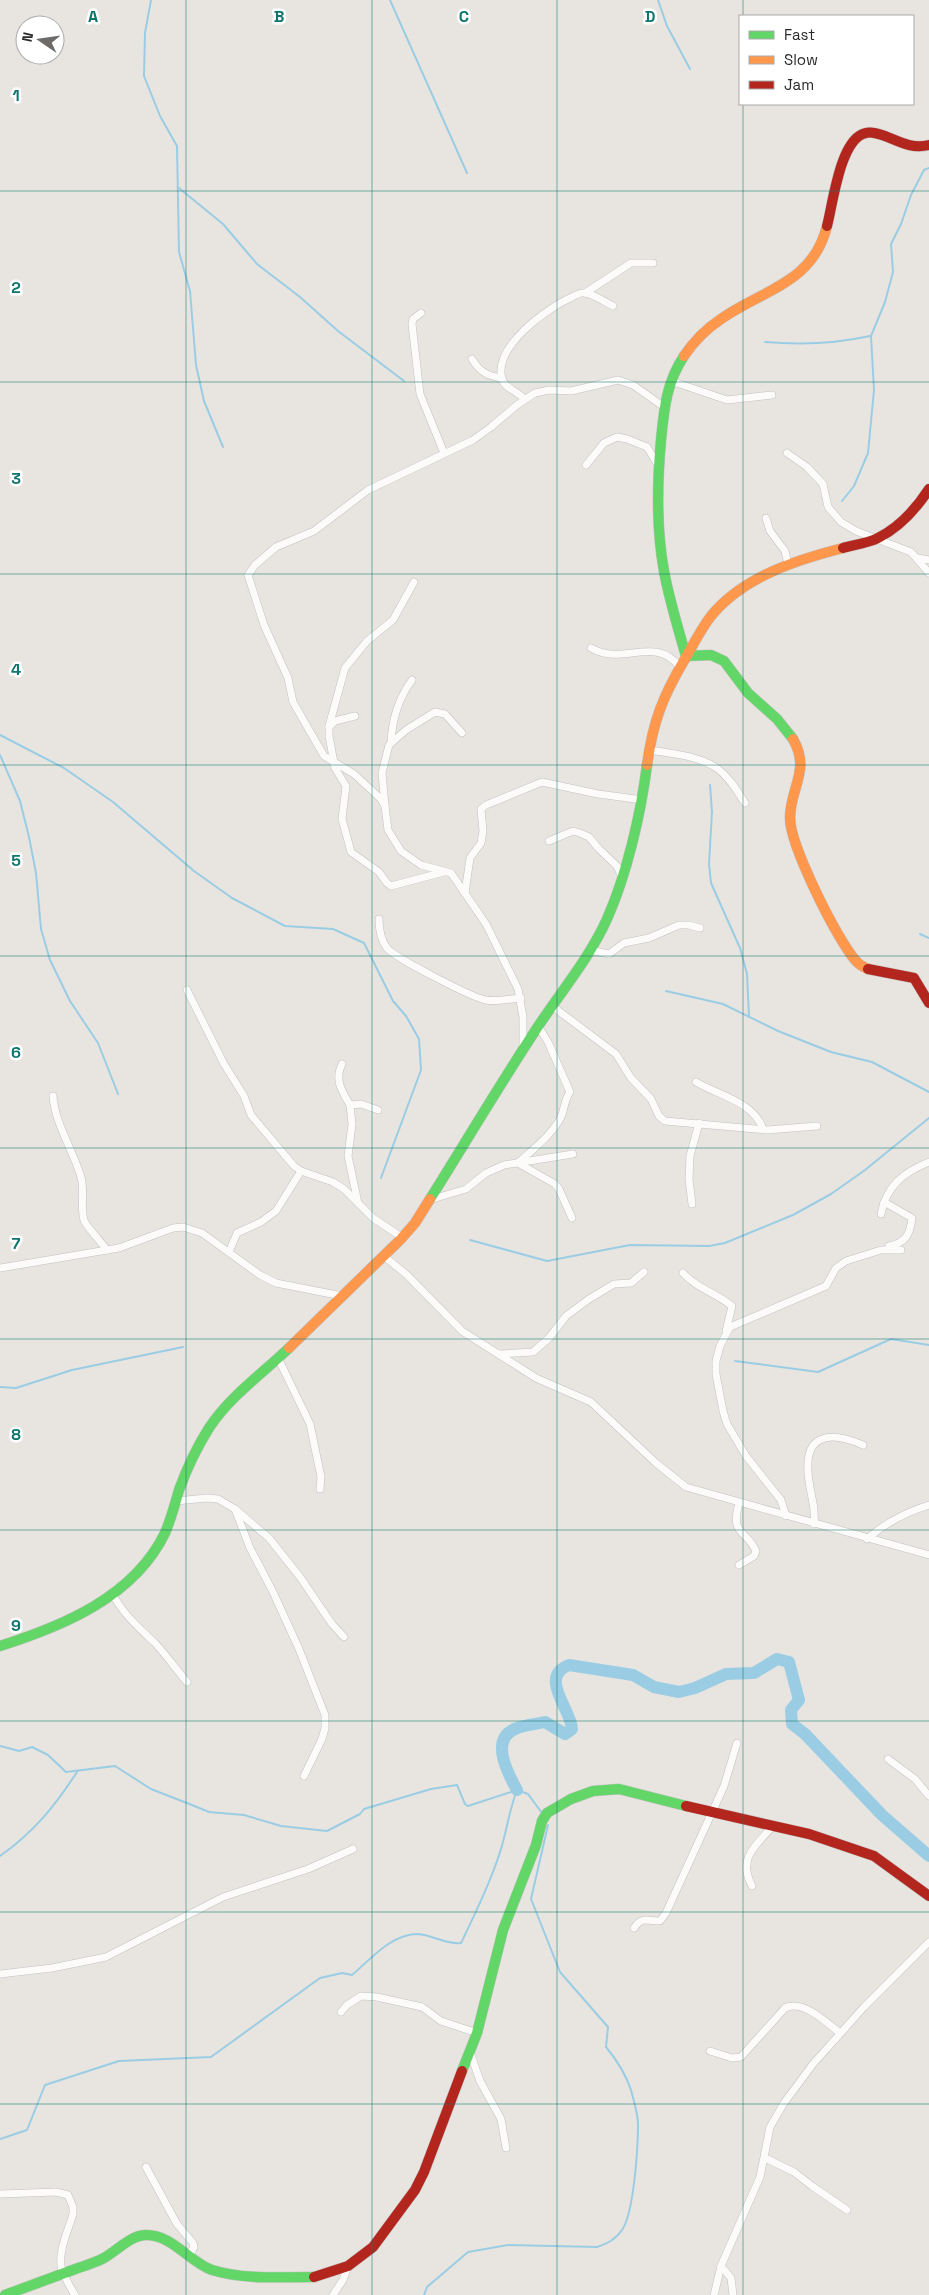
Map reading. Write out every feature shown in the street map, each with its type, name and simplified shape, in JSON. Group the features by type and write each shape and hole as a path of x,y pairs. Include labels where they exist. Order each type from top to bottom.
{"street":[{"path":"686,656 662,559 656,502 664,407 671,381 687,352 711,326 791,278 814,258 830,222 833,196 849,147 857,137 865,132 886,136 910,147 922,148 929,145"},
{"path":"524,399 520,393 511,389 503,382 501,371 510,346 527,326 556,304 585,292 631,262 652,263"},
{"path":"585,292 613,306"},
{"path":"420,313 412,324 417,380 425,410 444,453"},
{"path":"472,359 478,370 489,376 502,378"},
{"path":"385,806 381,799 354,774 324,756 293,702 288,678 248,581 248,572 276,547 314,531 368,490 462,446 485,432 524,399 541,391 571,391 618,380 632,385 664,407"},
{"path":"671,381 727,400 772,395"},
{"path":"586,465 604,442 617,438 627,439 647,448 658,465"},
{"path":"787,453 807,467 823,484 828,507 841,522 856,531 905,548 918,558 929,572"},
{"path":"0,1646 33,1636 66,1621 128,1582 148,1561 162,1540 191,1461 222,1410 242,1388 278,1358 403,1238 429,1200 538,1026 590,950 607,919 622,877 643,800 649,750 657,714 686,656 710,617 729,598 746,585 788,564 877,539 897,526 916,508 929,489"},
{"path":"766,518 770,530 784,551 788,564"},
{"path":"918,558 929,560"},
{"path":"414,582 393,620 367,641 345,668 329,727 329,736 337,773 346,786 342,819 351,852 379,872 387,884 391,886 446,871"},
{"path":"591,648 603,653 637,654 647,651 661,652 671,656 680,667"},
{"path":"686,656 707,655 719,658 748,693 785,726 795,742 801,763 791,811 791,829 819,895 856,962 870,969 914,978 929,1003"},
{"path":"412,680 397,707 382,773 388,830 401,851 421,865 446,871 456,878 486,924 520,998 523,1051"},
{"path":"390,743 435,712 445,714 462,733"},
{"path":"329,727 335,721 355,716"},
{"path":"649,750 690,758 717,768 732,784 744,803"},
{"path":"465,893 470,858 481,843 484,831 481,809 486,805 542,782 598,794 643,800"},
{"path":"549,841 573,831 589,837 598,849 617,866 622,877"},
{"path":"379,919 379,933 386,948 399,958 439,980 486,1001 520,998"},
{"path":"590,950 609,954 624,944 649,938 679,925 700,928"},
{"path":"187,990 204,1028 244,1096 254,1121 294,1166 302,1171 333,1182 373,1218 403,1238"},
{"path":"552,1006 616,1054 631,1078 651,1099 662,1119 670,1122 763,1130 816,1126"},
{"path":"518,1163 554,1128 560,1118 565,1099 570,1092 548,1042 538,1026"},
{"path":"342,1064 338,1073 339,1083 350,1105 352,1124 348,1156 358,1204"},
{"path":"696,1082 734,1100 754,1115 760,1122 763,1130"},
{"path":"53,1096 54,1109 81,1176 83,1218 88,1228 94,1231 107,1250"},
{"path":"350,1105 361,1104 378,1110"},
{"path":"692,1204 688,1179 690,1156 699,1124"},
{"path":"429,1200 460,1192 496,1168 573,1154"},
{"path":"881,1214 886,1196 898,1179 929,1162"},
{"path":"518,1163 555,1184 572,1218"},
{"path":"229,1252 230,1245 237,1233 261,1222 281,1206 302,1171"},
{"path":"883,1250 886,1247 902,1243 908,1236 912,1218 884,1202"},
{"path":"0,1268 119,1248 173,1228 183,1227 202,1233 260,1275 276,1282 342,1296"},
{"path":"726,1333 734,1324 826,1286 836,1268 846,1261 883,1250 900,1250"},
{"path":"385,1257 407,1275 462,1331 536,1378 591,1402 680,1484 698,1492 739,1504 929,1555"},
{"path":"500,1354 533,1352 549,1338 566,1316 614,1284 631,1283 644,1272"},
{"path":"683,1273 692,1284 720,1296 732,1306 726,1333 716,1361 723,1411 736,1442 781,1500 786,1516"},
{"path":"278,1358 310,1424 321,1477 320,1489"},
{"path":"814,1524 815,1504 808,1473 815,1443 819,1439 831,1436 843,1437 863,1445"},
{"path":"176,1502 198,1498 212,1499 236,1509 269,1538 300,1577 332,1624 344,1637"},
{"path":"739,1504 736,1516 737,1525 740,1532 756,1550 749,1559 739,1565"},
{"path":"867,1539 882,1527 907,1513 929,1505"},
{"path":"236,1509 250,1548 299,1649 325,1716 325,1728 322,1739 304,1776"},
{"path":"112,1593 128,1619 156,1644 187,1682"},
{"path":"634,1928 643,1919 660,1921 664,1917 724,1786 737,1743"},
{"path":"888,1759 915,1779 929,1796"},
{"path":"5,2295 62,2272 102,2259 132,2239 142,2235 151,2235 170,2243 190,2256 195,2262 210,2269 238,2277 317,2277 348,2266 373,2247 415,2190 424,2172 448,2105 477,2034 503,1930 547,1813 571,1799 593,1790 610,1788 634,1792 712,1813 774,1825 828,1840 874,1856 929,1896"},
{"path":"752,1886 746,1872 747,1859 774,1825"},
{"path":"0,1974 52,1968 106,1957 223,1897 308,1869 352,1849"},
{"path":"714,2295 721,2266 760,2177 770,2127 784,2103 813,2064 879,1990 929,1942"},
{"path":"341,2012 347,2005 361,1996 377,1997 422,2008 449,2025 477,2034"},
{"path":"710,2051 732,2058 741,2057 785,2008 789,2006 810,2011 840,2034"},
{"path":"470,2052 480,2081 501,2119 506,2148"},
{"path":"764,2158 794,2172 847,2210"},
{"path":"146,2167 177,2224 193,2243 190,2256"},
{"path":"0,2194 56,2192 68,2195 73,2207 73,2214 61,2253 62,2272 75,2295"},
{"path":"333,2295 343,2280 348,2266"},
{"path":"721,2266 729,2274 733,2295"}],"waterway":[{"path":"151,0 145,33 144,76 160,116 177,146 179,252 190,291 196,365 204,401 223,447"},
{"path":"390,0 467,173"},
{"path":"658,0 667,26 690,69"},
{"path":"842,501 854,486 868,453 874,390 871,336 885,302 893,272 891,244 901,224 911,195 924,170 929,168"},
{"path":"179,188 223,224 257,264 300,297 338,331 404,381"},
{"path":"765,342 818,343 870,336"},
{"path":"0,735 64,768 113,802 194,871 232,898 285,926 333,929 364,943 393,1001 406,1016 419,1039 421,1070 381,1178"},
{"path":"0,755 20,801 29,837 36,873 41,929 50,960 70,1001 98,1043 118,1094"},
{"path":"710,785 712,812 709,864 711,883 740,948 747,974 749,1017"},
{"path":"920,934 929,938"},
{"path":"666,991 723,1004 778,1031 831,1052 872,1062 929,1092"},
{"path":"470,1240 547,1261 630,1245 709,1246 725,1243 793,1215 831,1194 865,1170 929,1118"},
{"path":"735,1361 818,1372 891,1339 929,1345"},
{"path":"0,1387 16,1388 72,1370 183,1347"},
{"path":"517,1790 505,1765 502,1747 504,1739 517,1728 545,1722 565,1734 572,1729 556,1685 556,1677 560,1670 569,1665 633,1675 654,1687 679,1692 695,1688 726,1674 754,1673 777,1659 789,1662 799,1700 791,1710 792,1724 805,1734 882,1815 929,1856"},
{"path":"0,1746 19,1751 32,1747 48,1755 66,1772 115,1766 151,1789 209,1812 244,1815 281,1826 327,1831 360,1814 364,1809 431,1789 457,1785 465,1804 468,1806 517,1790 528,1794 542,1813"},
{"path":"0,1856 23,1838 43,1818 77,1772"},
{"path":"0,2139 27,2130 45,2085 119,2061 211,2057 320,1978 342,1973 352,1975 382,1949 399,1938 418,1934 450,1943 461,1943 493,1872 517,1790"},
{"path":"424,2295 427,2287 468,2252 508,2245 597,2247 617,2236 622,2230 630,2210 636,2163 638,2124 631,2090 620,2067 606,2047 608,2027 560,1972 531,1899 548,1825"}],"traffic: fast":[{"path":"684,356 673,376 663,418 658,489 658,522 666,582 686,656 711,655 724,661 748,693 777,719 793,739"},
{"path":"430,1199 544,1017 583,962 600,934 621,883 627,863 637,823 647,765"},
{"path":"0,1646 48,1629 72,1618 116,1592 135,1575 152,1555 165,1533 185,1474 196,1450 217,1416 236,1395 289,1348"},
{"path":"462,2071 477,2033 503,1930 536,1845 542,1821 547,1813 571,1799 593,1791 619,1789 686,1806"},
{"path":"5,2295 98,2261 134,2238 145,2235 164,2239 204,2266 224,2273 263,2277 314,2277"}],"traffic: slow":[{"path":"684,356 692,345 716,323 799,273 811,260 820,245 827,226"},
{"path":"647,765 652,735 665,697 677,672 711,616 724,602 754,581 771,572 807,558 843,548"},
{"path":"793,739 798,750 800,770 791,807 792,831 806,870 838,934 856,961 868,969"},
{"path":"289,1348 401,1239 415,1223 430,1199"}],"traffic: jam":[{"path":"827,226 839,173 850,147 857,138 868,132 885,136 901,143 917,146 929,145"},
{"path":"843,548 865,543 886,534 919,504 929,489"},
{"path":"868,969 914,978 929,1003"},
{"path":"686,1806 809,1834 874,1856 929,1896"},
{"path":"314,2277 348,2266 373,2247 415,2190 424,2172 462,2071"}]}
